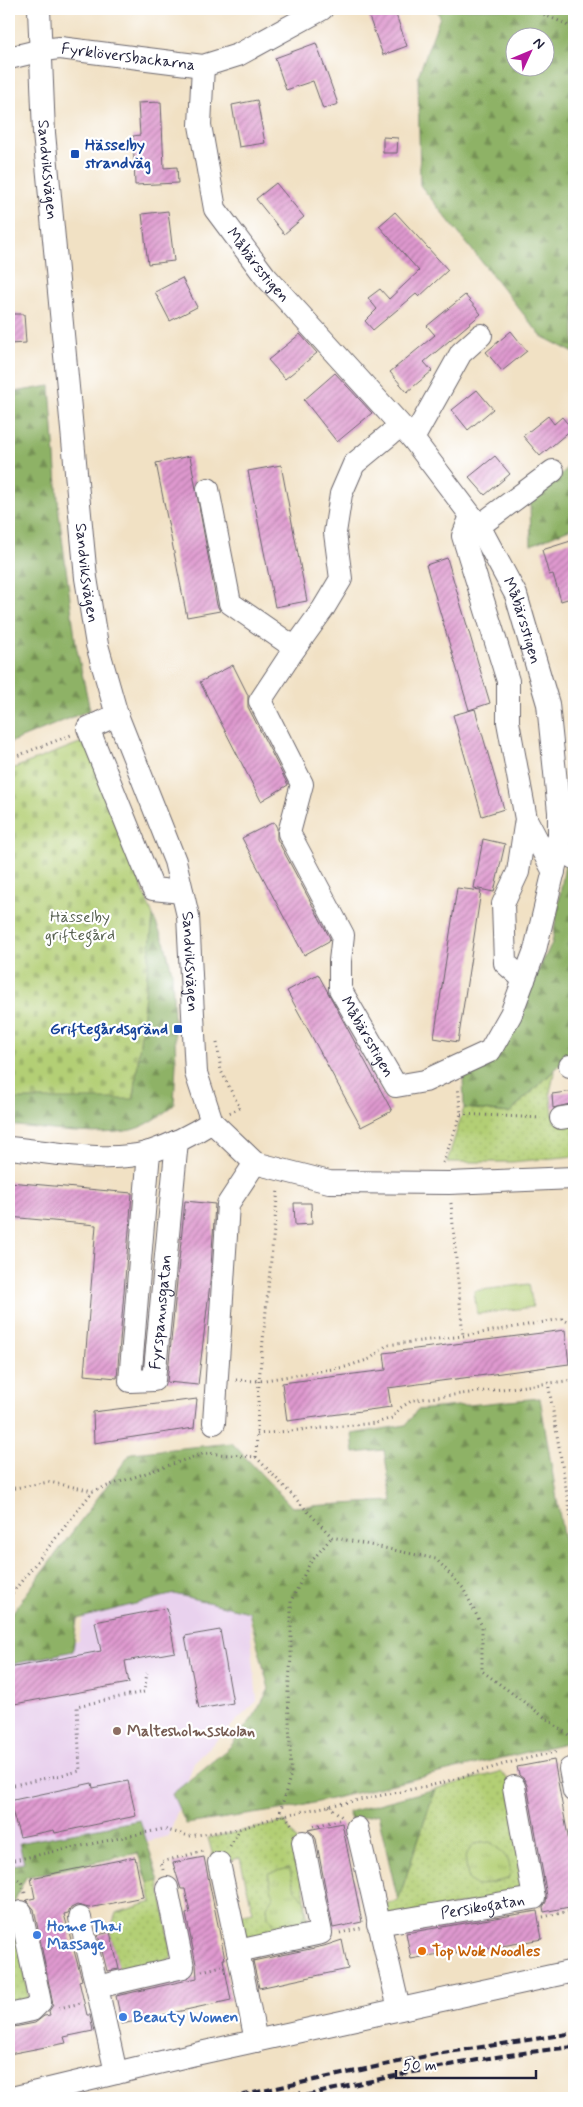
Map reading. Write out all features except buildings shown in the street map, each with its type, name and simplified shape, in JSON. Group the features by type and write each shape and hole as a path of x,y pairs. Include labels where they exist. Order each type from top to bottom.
{"street":[{"name":"Sandviksvägen","path":"39,9 44,133 86,578 97,645 117,716 169,844 188,916 196,1073 212,1122"},
{"name":"Fyrklöversbackarna","path":"42,50 60,48 203,66 238,55 322,9"},
{"path":"9,58 42,50"},
{"name":"Måbärsstigen","path":"203,66 200,125 215,209 265,276 406,432 475,521 516,595 548,704 559,812 567,853 554,872 536,950 511,1014 490,1051 425,1081 396,1086 340,989 343,935 289,833 302,784 260,701 342,579 335,533 341,494 354,464 406,432"},
{"path":"406,432 461,353 481,335"},
{"path":"553,471 475,521 463,536 508,682 508,722 526,819 554,872"},
{"path":"208,489 230,603 295,648"},
{"path":"485,607 524,622"},
{"path":"508,682 548,704"},
{"path":"117,716 88,728 153,889 182,892"},
{"path":"524,980 505,963 503,904 518,872 526,819"},
{"path":"9,1148 107,1158 149,1152 189,1136 212,1122 255,1163 329,1182 446,1173 574,1178"},
{"name":"Fyrspannsgatan","path":"149,1152 130,1381 154,1380 176,1141"},
{"path":"214,1423 228,1204 255,1163"},
{"path":"568,1759 574,1791"},
{"name":"Persikogatan","path":"378,1924 534,1898 514,1787"},
{"path":"357,1828 398,2009"},
{"path":"238,1951 321,1933 306,1834"},
{"path":"219,1863 256,2041"},
{"path":"97,1987 183,1967 167,1888"},
{"path":"9,2015 32,2010 40,2002 23,1902"},
{"path":"80,1918 116,2073"},
{"path":"12,2098 256,2041 574,1971"}],"path":[{"path":"530,9 564,23 574,31"},
{"path":"9,759 88,728"},
{"path":"212,1122 240,1108 221,1071 217,1042"},
{"path":"458,1096 460,1114 446,1173 463,1336"},
{"path":"460,1114 568,1117"},
{"path":"259,1382 345,1367 370,1358 387,1345 463,1336 562,1319 574,1325"},
{"path":"257,1434 376,1423 392,1418 400,1408 412,1400 574,1380"},
{"path":"548,1382 574,1535"},
{"path":"256,1456 332,1537 436,1559 464,1588 482,1626 482,1671 574,1739"},
{"path":"9,1597 93,1491"},
{"path":"279,1816 290,1773 288,1692 291,1601 310,1563 332,1537"},
{"path":"9,1786 80,1771 77,1706 144,1692 147,1673"},
{"path":"9,1862 163,1829 188,1836 239,1829 279,1816 438,1784 508,1763 568,1759"},
{"path":"306,1834 344,1819 329,1806"},
{"path":"167,1888 161,1862 209,1850 212,1865 219,1863"},
{"path":"9,1875 21,1881 23,1902"},
{"path":"540,1913 541,1918 574,1910"}],"shaded area":[{"name":"Maltesholmsskolan","path":"242,1537 257,1701 194,1762 169,1836 9,1875 9,1660 79,1641 88,1584"}],"green space":[{"path":"437,9 574,9 574,353 541,336 420,185 418,76 440,17"},
{"path":"50,386 59,514 76,645 90,710 9,743 9,393"},
{"path":"574,454 574,527 531,545 530,501 564,472"},
{"name":"Hässelby griftegård","path":"85,741 153,916 134,1099 9,1099 9,770"},
{"path":"574,810 574,1059 565,1060 509,1113 464,1108 463,1078 495,1057 552,943"},
{"path":"153,916 165,944 172,972 176,1063 174,1105 143,1126 117,1132 70,1132 9,1125 9,1099 134,1098"},
{"path":"555,1070 550,1092 554,1121 574,1124 574,1156 512,1162 447,1162 464,1108 509,1113"},
{"path":"529,1284 533,1307 477,1314 474,1291"},
{"path":"540,1398 569,1571 574,1617 574,1743 569,1742 293,1808 186,1824 172,1794 230,1747 254,1716 269,1689 249,1612 174,1594 77,1619 73,1651 9,1665 9,1617 131,1453 232,1443 292,1507 392,1501 384,1450 354,1453 352,1434 406,1425 417,1410"},
{"path":"500,1772 509,1780 523,1888 513,1896 387,1917 384,1904 398,1901 435,1789"},
{"path":"435,1789 398,1901 378,1814 351,1820 348,1812"},
{"path":"140,1820 159,1881 148,1883 138,1853 26,1877 14,1902 19,1931 9,1933 9,1866 24,1863 19,1843"},
{"path":"285,1822 299,1845 308,1924 300,1931 249,1942 236,1916 253,1912 240,1858 215,1863 208,1838"},
{"path":"490,1842 503,1853 509,1862 510,1873 508,1879 476,1886 468,1879 465,1856 474,1844"},
{"path":"290,1868 294,1886 304,1901 306,1910 303,1918 297,1924 282,1927 268,1917 267,1906 273,1897 268,1873"},
{"path":"159,1881 172,1956 162,1967 119,1971 110,1932 116,1913 152,1902 148,1883"},
{"path":"19,1931 29,2004 9,2009 9,1933"}],"railway":[{"path":"230,2098 436,2054 574,2033"},
{"path":"295,2098 469,2062 574,2047"},
{"path":"264,2098 301,2093"}],"place":[{"name":"Hässelby strandväg","path":"75,154"},
{"name":"Griftegårdsgränd","path":"178,1029"},
{"name":"Maltesholmsskolan","path":"117,1731"},
{"name":"Home Thai Massage","path":"37,1935"},
{"name":"Top Wok Noodles","path":"422,1951"},
{"name":"Beauty Women","path":"123,2017"}]}
